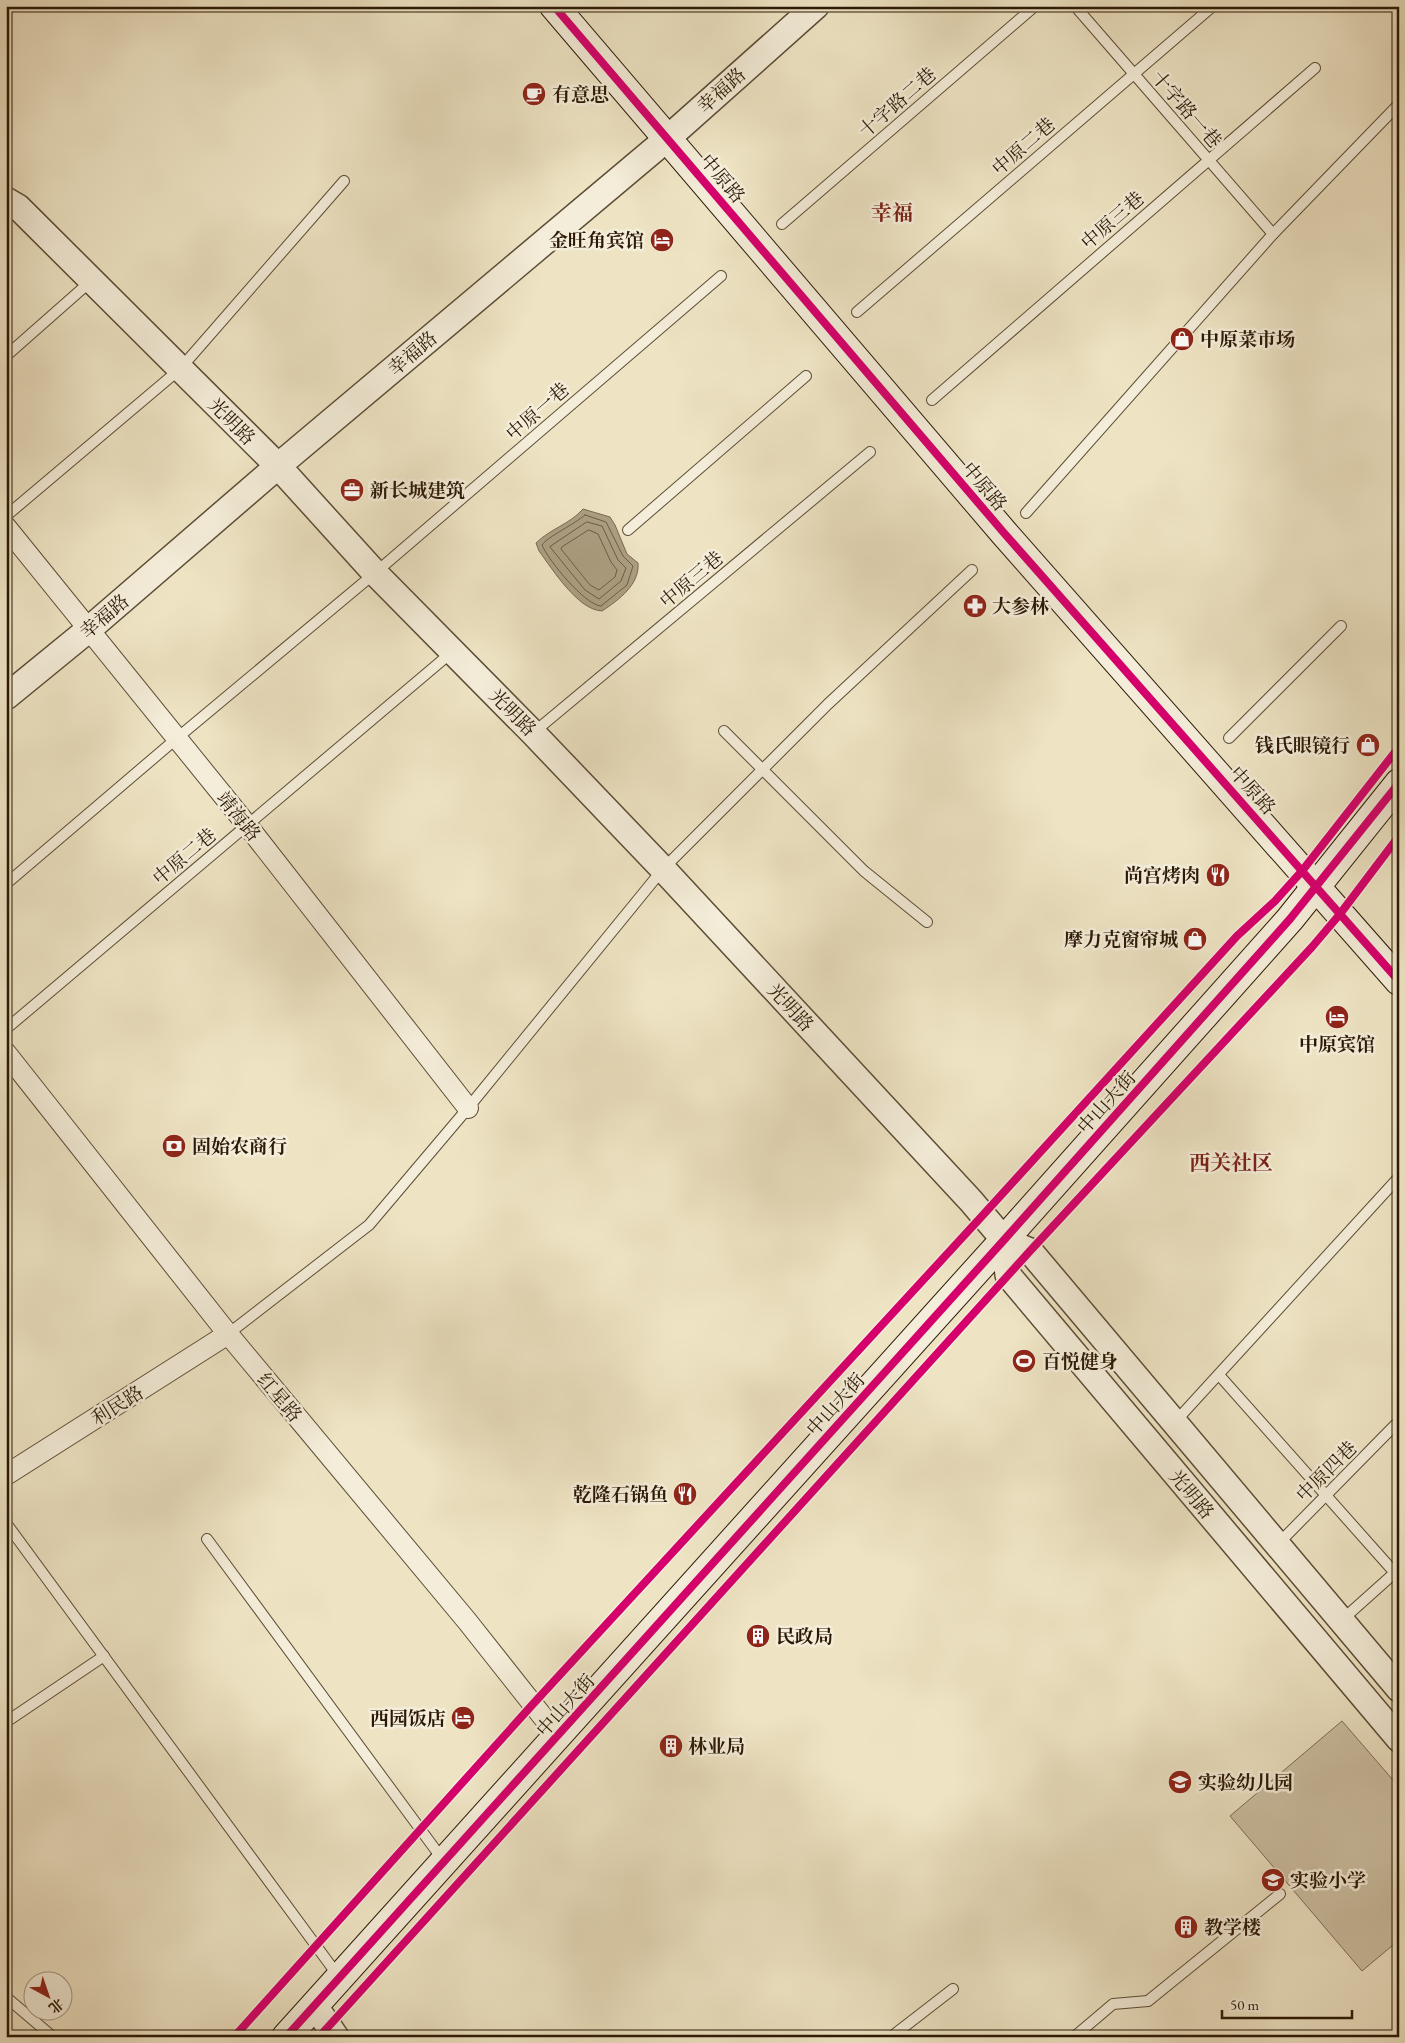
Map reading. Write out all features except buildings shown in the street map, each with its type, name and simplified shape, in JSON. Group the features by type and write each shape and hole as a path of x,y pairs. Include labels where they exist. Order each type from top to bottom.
{"main road":[{"name":"中原路","path":"554,6 998,526 1399,981"},
{"name":"中山大街","path":"286,2037 1004,1240 1316,887 1399,784"}],"street":[{"name":"幸福路","path":"6,696 88,630 278,466 668,138 816,6"},
{"name":"光明路","path":"6,200 18,207 278,466 375,573 533,733 663,869 971,1201 1004,1240 1030,1251 1399,1689"},
{"name":"靖海路","path":"6,527 247,825 468,1108"},
{"name":"红星路","path":"6,1054 228,1334 461,1613 558,1736"},
{"name":"光明路","path":"1004,1240 1008,1275 1399,1739"},
{"name":"利民路","path":"6,1475 228,1334"},
{"path":"315,2006 336,2037"}],"lane":[{"name":"十字路二巷","path":"782,224 1035,6"},
{"name":"十字路一巷","path":"1075,6 1273,234"},
{"name":"中原二巷","path":"857,312 1212,6"},
{"name":"中原三巷","path":"932,400 1315,68"},
{"path":"1026,513 1273,234 1399,104"},
{"path":"6,516 180,369 344,181"},
{"name":"中原一巷","path":"6,884 375,573 721,276"},
{"path":"6,356 91,281"},
{"path":"628,530 806,376"},
{"name":"中原三巷","path":"533,733 870,452"},
{"path":"228,1334 369,1225 468,1108 663,869 828,704 972,570"},
{"path":"1229,738 1341,626"},
{"name":"中原二巷","path":"6,1029 452,652"},
{"path":"724,731 864,871 927,922"},
{"path":"1174,1424 1399,1177"},
{"path":"1219,1375 1397,1571 1341,1620"},
{"name":"中原四巷","path":"1277,1545 1399,1421"},
{"path":"6,1523 340,1978"},
{"path":"207,1540 443,1861"},
{"path":"6,1722 104,1656"},
{"path":"1074,2037 1113,2004 1148,2001 1280,1894"},
{"path":"891,2037 953,1989"},
{"path":"6,1996 53,2037"}],"shaded area":[{"path":"1342,1721 1399,1787 1399,1940 1362,1971 1230,1816"}],"water":[{"path":"583,509 610,517 627,554 638,563 638,571 632,585 621,597 602,611 593,609 575,597 551,568 539,551 536,543 572,519"}],"cycle path":[{"path":"554,6 1004,533 1399,981"},
{"path":"234,2037 533,1704 1237,936 1275,901 1302,871 1399,747"},
{"path":"286,2037 1004,1240 1290,919 1399,783"},
{"path":"319,2037 1030,1251 1312,947 1340,914 1399,836"}],"place":[{"name":"有意思","path":"534,94"},
{"name":"金旺角宾馆","path":"662,240"},
{"name":"中原菜市场","path":"1182,339"},
{"name":"新长城建筑","path":"352,490"},
{"name":"大参林","path":"975,606"},
{"name":"钱氏眼镜行","path":"1368,745"},
{"name":"尚宫烤肉","path":"1218,875"},
{"name":"摩力克窗帘城","path":"1195,939"},
{"name":"中原宾馆","path":"1337,1017"},
{"name":"固始农商行","path":"174,1146"},
{"name":"百悦健身","path":"1024,1361"},
{"name":"乾隆石锅鱼","path":"685,1494"},
{"name":"民政局","path":"758,1636"},
{"name":"西园饭店","path":"463,1718"},
{"name":"林业局","path":"671,1746"},
{"name":"实验幼儿园","path":"1180,1782"},
{"name":"实验小学","path":"1273,1880"},
{"name":"教学楼","path":"1186,1927"}],"district":[{"name":"幸福","path":"892,213"},
{"name":"西关社区","path":"1231,1163"}]}
